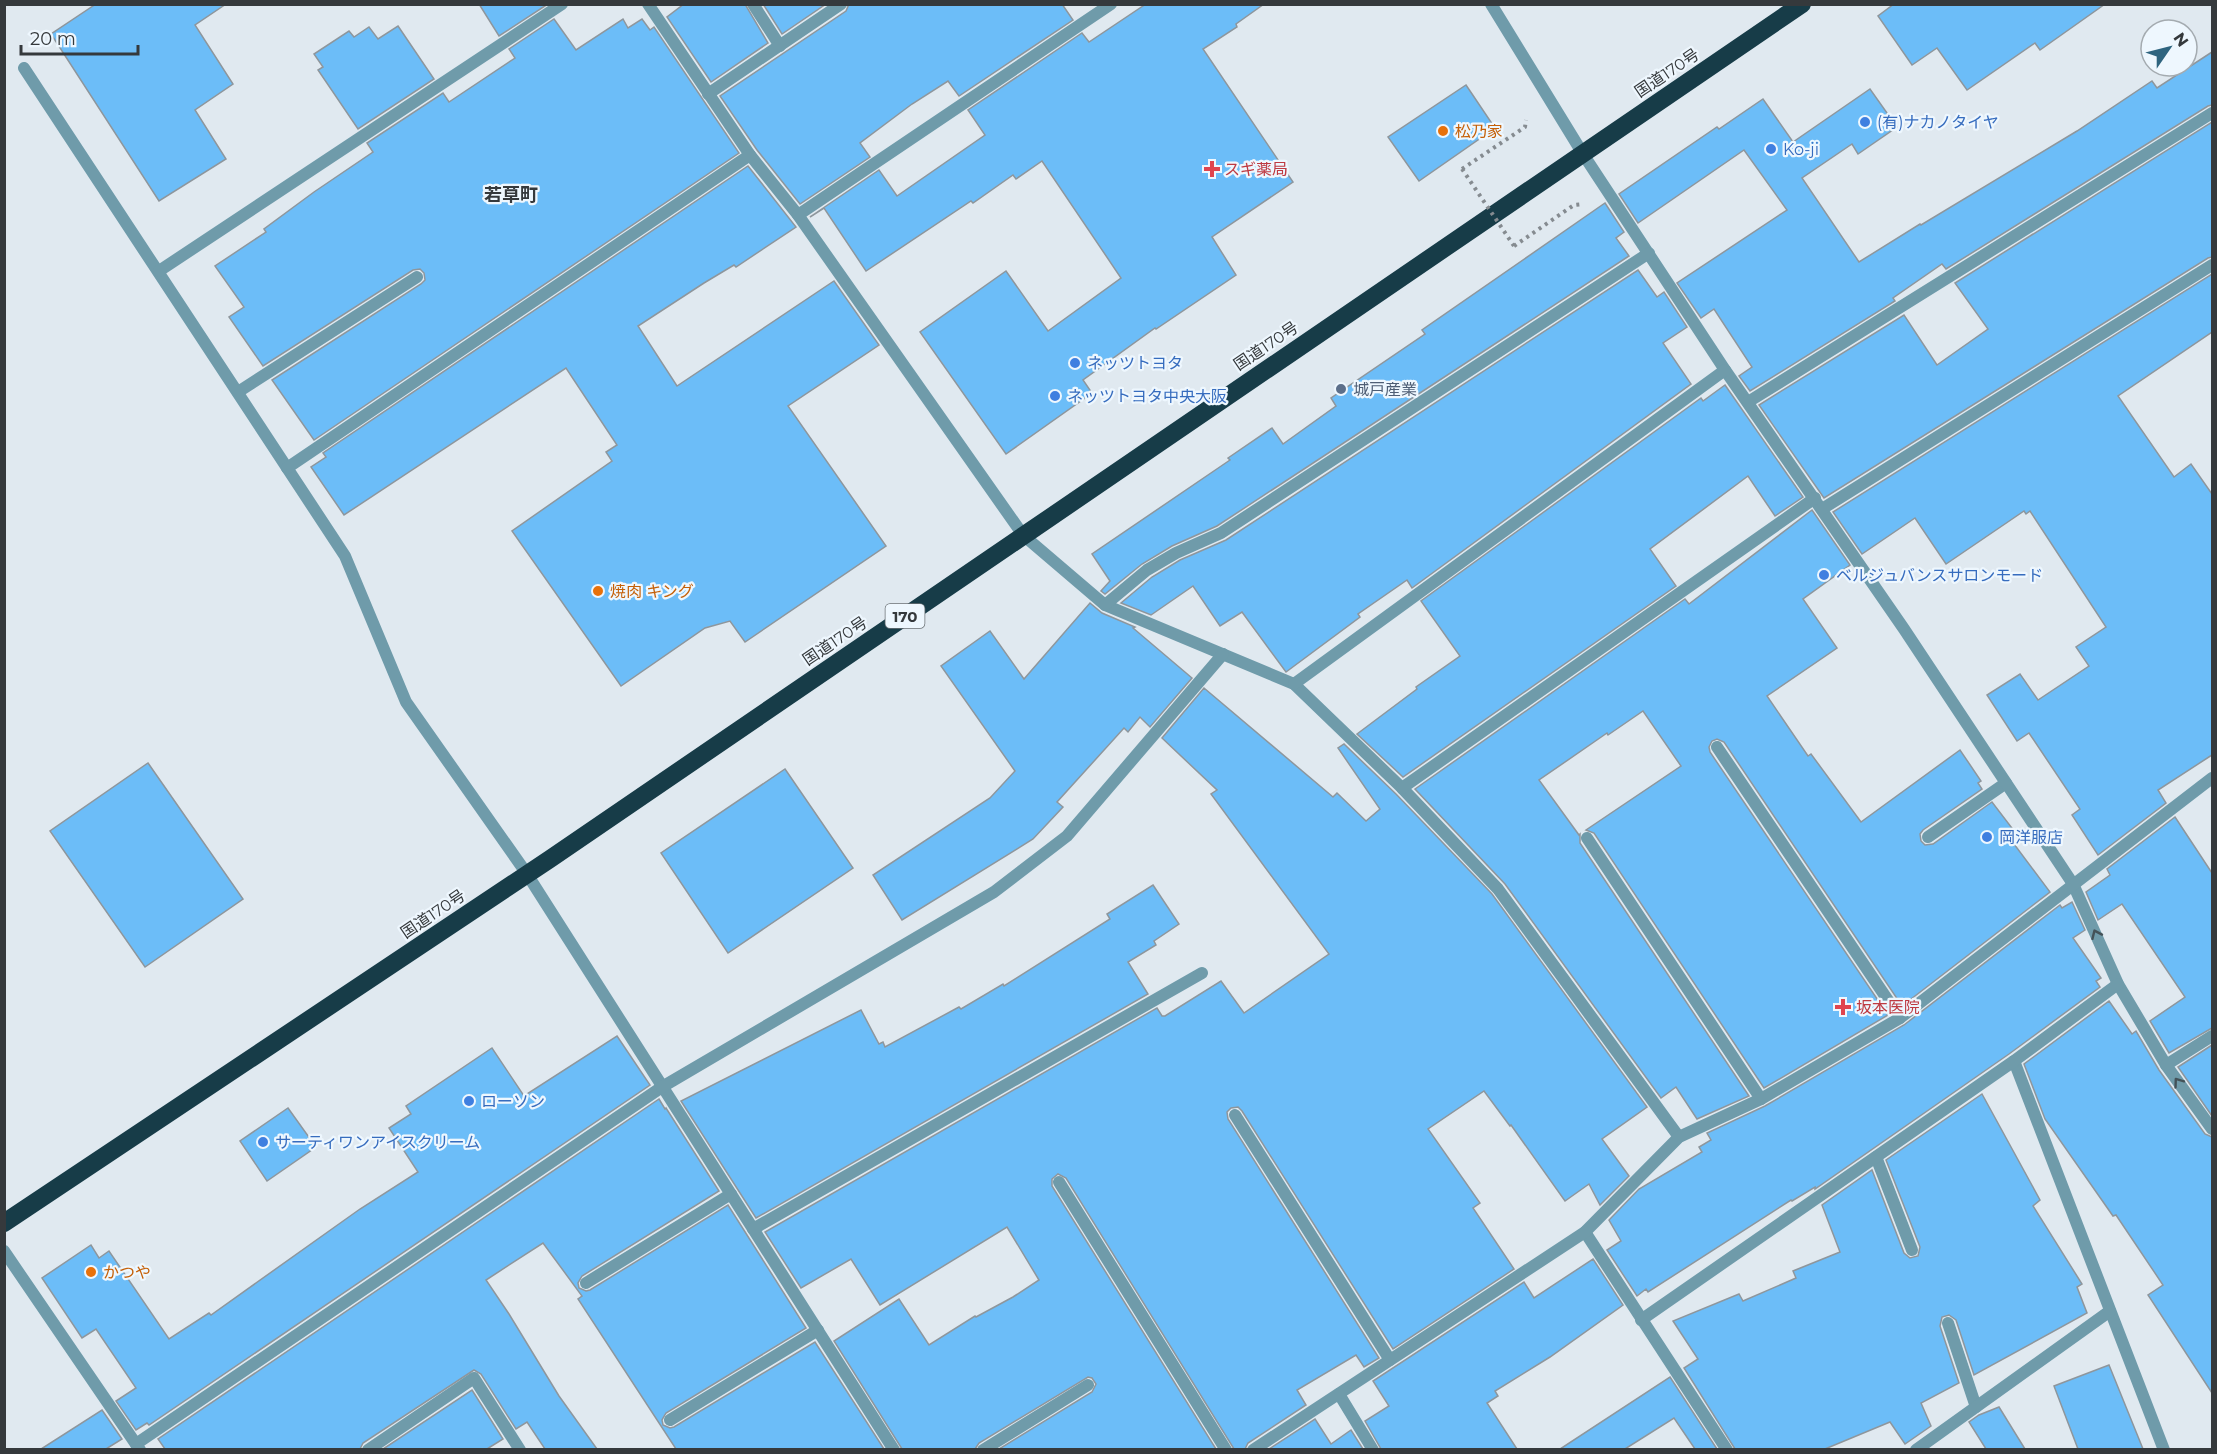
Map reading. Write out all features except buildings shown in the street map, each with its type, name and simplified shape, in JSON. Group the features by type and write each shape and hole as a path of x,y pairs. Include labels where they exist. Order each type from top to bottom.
{"highway":[{"name":"国道170号","path":"4,1223 527,874 1803,4"}],"street":[{"path":"159,270 562,4"},
{"path":"648,4 750,155 798,215 1023,536 1105,604 1294,684 1402,788 1498,889 1679,1137"},
{"path":"753,4 780,45"},
{"path":"708,94 841,4"},
{"path":"798,215 1111,4"},
{"path":"1491,4 1583,154 1725,370 1819,504 2073,884 2118,984 2166,1065 2212,1130"},
{"path":"24,68 345,556 406,702 527,874 894,1449"},
{"path":"1748,402 2212,113"},
{"path":"287,468 750,155"},
{"path":"1105,604 1147,570 1221,533 1648,253"},
{"path":"1402,788 1819,504 2212,265"},
{"path":"238,392 417,277"},
{"path":"1294,684 1725,370"},
{"path":"4,1251 134,1448 662,1087 994,892 1067,836 1223,654"},
{"path":"1717,747 1900,1018"},
{"path":"1253,1449 1585,1232 1679,1137 1761,1099 1900,1018 2212,778"},
{"path":"1928,837 2006,783"},
{"path":"1587,838 1761,1099"},
{"path":"753,1229 1202,973"},
{"path":"1641,1320 2014,1061 2118,984"},
{"path":"2166,1065 2212,1035"},
{"path":"2014,1061 2164,1449"},
{"path":"1235,1115 1390,1360"},
{"path":"1876,1157 1912,1250"},
{"path":"1059,1182 1226,1449"},
{"path":"586,1283 731,1194"},
{"path":"1585,1232 1727,1449"},
{"path":"1916,1449 2110,1311"},
{"path":"1948,1323 1976,1407"},
{"path":"670,1420 818,1330"},
{"path":"368,1449 474,1378 520,1449"},
{"path":"983,1449 1088,1385"},
{"path":"1339,1394 1373,1449"}],"path":[{"path":"1526,120 1525,127 1462,169 1514,246 1574,205 1583,204"}],"place":[{"name":"(有)ナカノタイヤ","path":"1865,122"},
{"name":"松乃家","path":"1443,131"},
{"name":"Ko-ji","path":"1771,149"},
{"name":"スギ薬局","path":"1212,169"},
{"name":"ネッツトヨタ","path":"1075,363"},
{"name":"城戸産業","path":"1341,389"},
{"name":"ネッツトヨタ中央大阪","path":"1055,396"},
{"name":"ベルジュバンスサロンモード","path":"1824,575"},
{"name":"焼肉 キング","path":"598,591"},
{"name":"岡洋服店","path":"1987,837"},
{"name":"坂本医院","path":"1843,1007"},
{"name":"ローソン","path":"469,1101"},
{"name":"サーティワンアイスクリーム","path":"263,1142"},
{"name":"かつや","path":"91,1272"}],"district":[{"name":"若草町","path":"511,195"}]}
